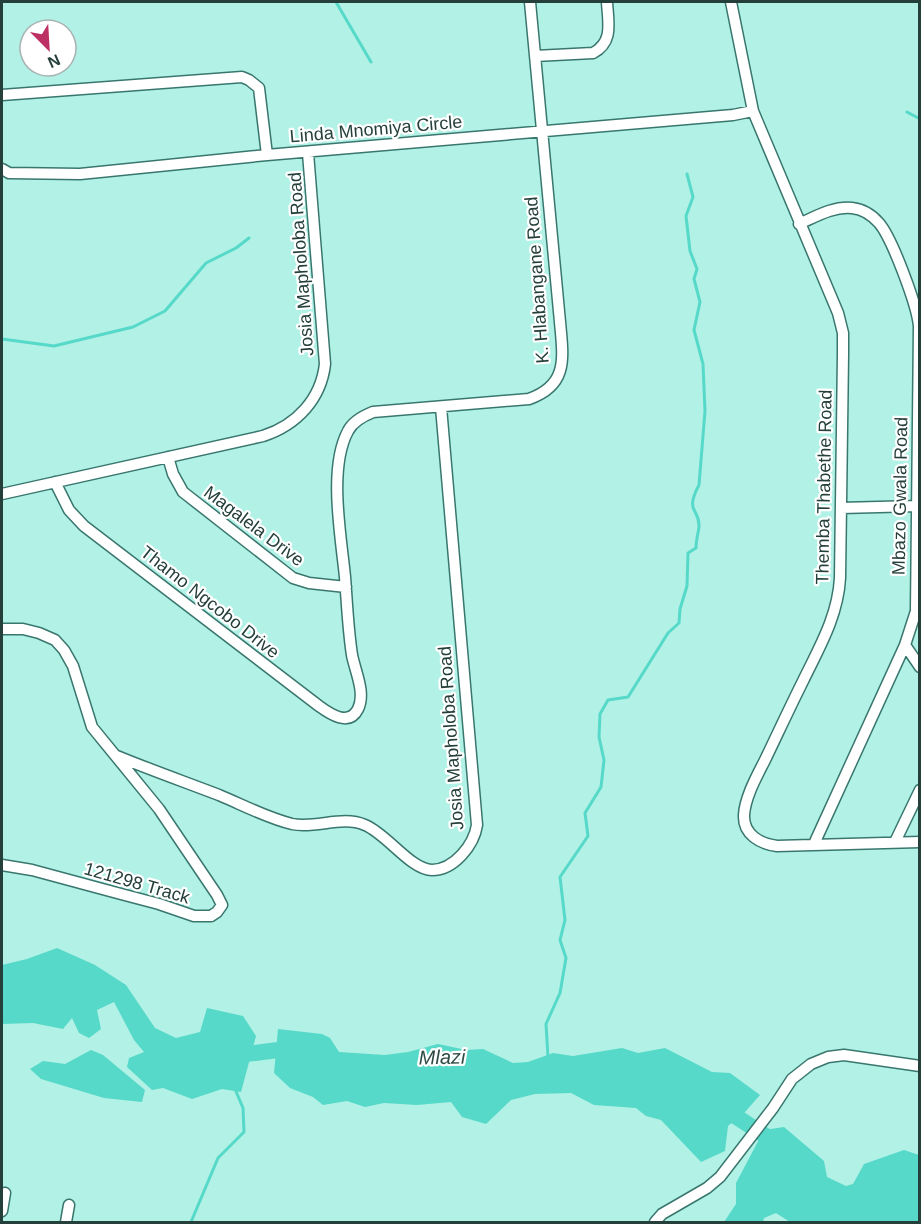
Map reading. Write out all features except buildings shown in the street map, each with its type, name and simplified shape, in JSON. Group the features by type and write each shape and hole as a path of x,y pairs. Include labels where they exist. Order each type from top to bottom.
{"street":[{"name":"K. Hlabangane Road","path":"359,706 360,689 352,656 337,496 341,456 349,428 360,418 373,412 529,399 552,387 561,370 563,359 530,2"},
{"path":"535,56 593,53 600,49 609,36 607,2"},
{"name":"Themba Thabethe Road","path":"731,2 753,111 838,313 842,328 840,578 837,605 822,642 748,798 744,816 747,830 759,842 777,846 920,842"},
{"path":"2,95 243,77 259,88 267,155"},
{"name":"Linda Mnomiya Circle","path":"2,169 9,173 80,174 267,155 733,115 753,111"},
{"name":"Josia Mapholoba Road","path":"2,494 225,445 280,430 300,416 312,402 325,364 308,153"},
{"name":"Mbazo Gwala Road","path":"799,224 831,210 851,208 865,212 874,218 885,231 918,312 919,326 916,611 905,645 814,844"},
{"name":"Josia Mapholoba Road","path":"2,629 23,629 55,640 73,666 90,722 117,756 292,824 352,822 363,824 383,836 409,860 425,870 444,868 461,855 474,838 477,825 441,407"},
{"name":"Magalela Drive","path":"168,457 173,474 183,492 293,578 309,583 346,587"},
{"name":"Thamo Ngcobo Drive","path":"55,482 69,510 84,526 319,706 331,714 344,718 352,716 359,706"},
{"path":"841,508 916,506"},
{"path":"905,645 920,667"},
{"name":"121298 Track","path":"2,865 32,870 149,901 194,916 207,917 217,912 222,905 217,895 159,809 117,756"},
{"path":"895,842 920,790"},
{"path":"655,1222 662,1214 707,1188 735,1160 797,1074 811,1064 828,1057 851,1056 920,1066"},
{"path":"2,1211 5,1193"},
{"path":"66,1222 69,1205"}],"water":[{"path":"57,948 95,965 126,985 155,1028 176,1038 200,1032 207,1008 243,1016 256,1036 241,1092 222,1089 192,1099 163,1088 152,1090 127,1067 129,1058 144,1052 134,1040 114,1002 97,1010 101,1029 89,1038 79,1033 72,1018 63,1029 33,1023 2,1024 2,965"},
{"path":"278,1029 322,1034 330,1038 339,1052 385,1055 438,1044 466,1050 483,1049 513,1063 528,1062 553,1053 573,1056 622,1048 638,1053 665,1048 712,1072 730,1073 760,1095 728,1126 725,1151 701,1162 661,1120 646,1116 636,1108 594,1105 571,1093 535,1094 511,1100 486,1124 462,1117 451,1102 417,1105 384,1103 365,1107 347,1101 323,1105 313,1097 290,1088 274,1073"},
{"path":"91,1050 103,1055 145,1090 142,1102 104,1098 41,1079 30,1069 43,1061 65,1064"},
{"path":"784,1127 824,1161 827,1177 846,1186 853,1184 864,1164 904,1150 919,1155 919,1222 790,1222 776,1213 764,1218 763,1222 724,1222 736,1204 736,1183 764,1130"}],"waterway":[{"path":"336,2 371,62"},
{"path":"907,112 920,119"},
{"path":"548,1057 546,1024 560,993 566,958 560,940 565,920 560,877 588,836 585,813 601,787 604,760 599,737 600,714 608,700 628,697 668,633 679,623 680,609 687,586 688,553 696,548 699,521 693,501 699,485 705,411 703,364 694,330 700,302 694,279 697,269 690,251 686,216 693,197 687,174"},
{"path":"2,339 54,346 133,327 165,311 206,263 236,248 249,238"},
{"name":"Mlazi","path":"231,1056 278,1050 296,1058"},
{"path":"191,1222 218,1158 244,1132 243,1108 235,1089"},
{"name":"Mlazi","path":"720,1106 781,1146"}]}
